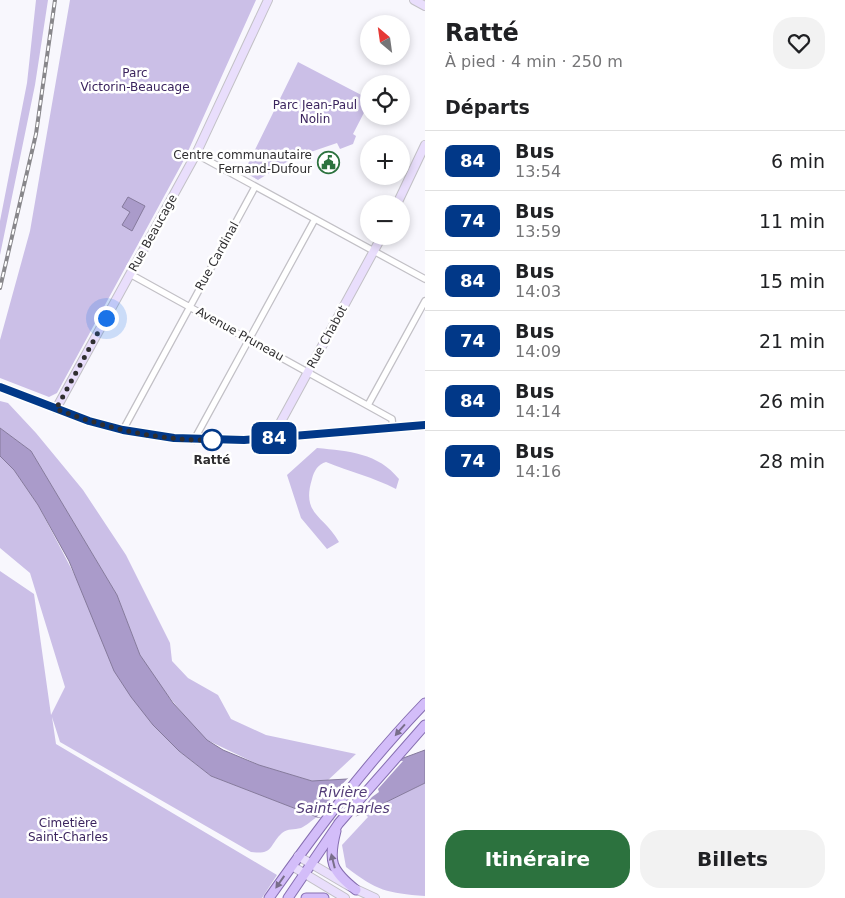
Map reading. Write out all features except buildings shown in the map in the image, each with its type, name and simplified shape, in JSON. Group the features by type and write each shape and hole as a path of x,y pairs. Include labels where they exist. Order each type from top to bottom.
{"main road":[{"path":"269,898 322,824 377,757 425,704"},
{"path":"288,898 339,823 425,725"},
{"path":"339,823 332,846 331,858 337,874 356,890"},
{"path":"306,898 324,898"}],"street":[{"name":"Rue Beaucage","path":"56,409 196,154 268,0"},
{"path":"414,0 425,6"},
{"path":"401,195 425,145"},
{"path":"196,154 425,279"},
{"name":"Rue Cardinal","path":"123,430 255,187"},
{"path":"194,440 315,219"},
{"name":"Rue Chabot","path":"272,438 377,245"},
{"name":"Avenue Pruneau","path":"130,274 368,404 392,419 394,429"},
{"path":"368,404 425,301"},
{"path":"0,387 56,409 123,430 194,440 272,438 425,425"},
{"path":"298,856 310,865 375,898"},
{"path":"292,866 345,898"}],"green space":[{"path":"36,0 48,0 35,85 0,255 0,221 27,83"},
{"name":"Parc Victorin-Beaucage","path":"70,0 256,0 185,158 57,393 49,397 0,378 0,340 30,231"},
{"name":"Parc Jean-Paul Nolin","path":"298,62 360,94 360,120 353,134 356,136 353,144 340,149 337,143 293,158 258,180 244,172"},
{"path":"0,401 8,403 36,433 83,490 126,555 170,643 172,661 188,678 218,695 231,719 266,735 356,754 326,782 312,781 259,765 207,740 189,722 155,679 140,655 117,595 31,451 0,428"},
{"path":"317,448 340,450 362,455 382,464 399,479 396,489 326,462 319,466 312,479 309,500 316,514 339,542 327,549 301,518 287,475"},
{"name":"Cimetière Saint-Charles","path":"0,456 14,470 38,505 153,725 179,751 211,776 317,817 301,828 284,831 270,848 264,852 251,852 60,742 52,717 56,744 277,875 262,898 0,898 0,571 34,594 51,715 65,687 30,573 0,548"},
{"path":"425,783 425,896 391,892 366,881 346,867 342,845 368,817 364,813"}],"water":[{"path":"128,197 145,206 132,231 122,225 130,212 122,207"},
{"name":"Rivière Saint-Charles","path":"0,428 31,451 117,595 140,655 173,703 207,740 223,750 259,765 312,781 347,779 425,750 425,783 364,813 342,821 317,817 211,776 179,751 153,725 114,671 69,561 38,505 14,470 0,456"}],"pier":[{"path":"393,760 403,761 378,789 379,792 372,797 354,819 346,822 317,817 330,800 330,797 350,776"}],"railway":[{"path":"0,288 36,134 55,0"}],"bus line":[{"name":"84","path":"0,387 89,421 160,437 194,440 244,440 425,425"}],"place":[{"name":"Centre communautaire Fernand-Dufour","path":"328,162"},
{"name":"Ratté","path":"212,440"}],"route":[{"path":"106,318 56,409 89,421 123,430 160,437 212,440"}]}
